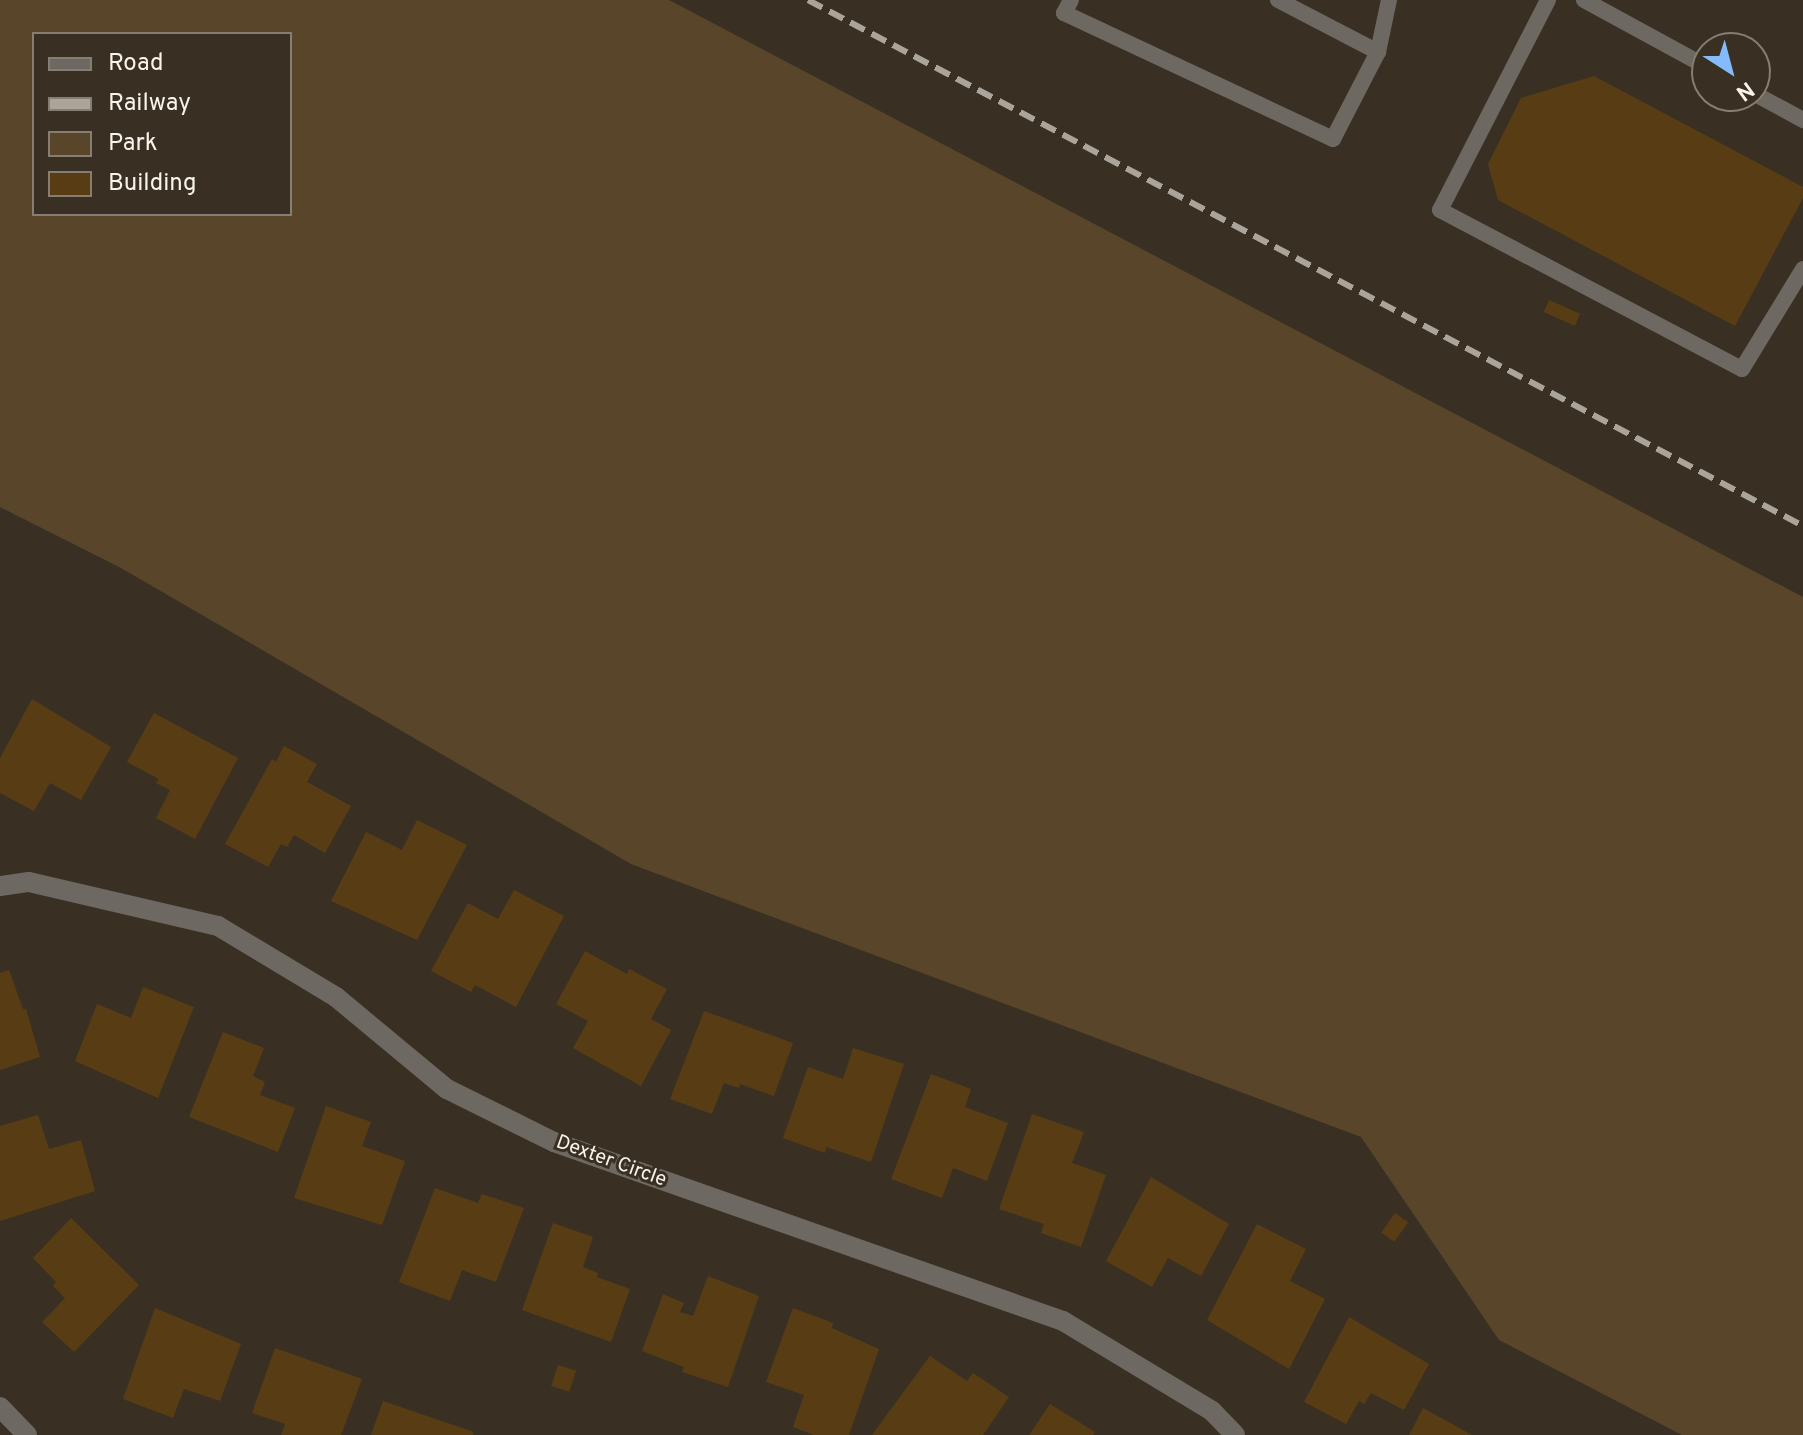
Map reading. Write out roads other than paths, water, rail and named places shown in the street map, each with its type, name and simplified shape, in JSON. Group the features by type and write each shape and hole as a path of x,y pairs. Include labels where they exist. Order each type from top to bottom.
{"street":[{"name":"Dexter Circle","path":"0,886 29,882 218,926 336,997 447,1089 554,1142 1063,1321 1212,1411 1235,1435"},
{"path":"0,1407 27,1435"}],"lane":[{"path":"1071,0 1064,13 1333,139 1378,52 1389,0"},
{"path":"1278,0 1378,52"},
{"path":"1548,0 1440,210 1742,369 1803,269"},
{"path":"1584,0 1691,58"},
{"path":"1771,103 1803,120"}],"railway":[{"path":"808,0 1803,526"}]}
